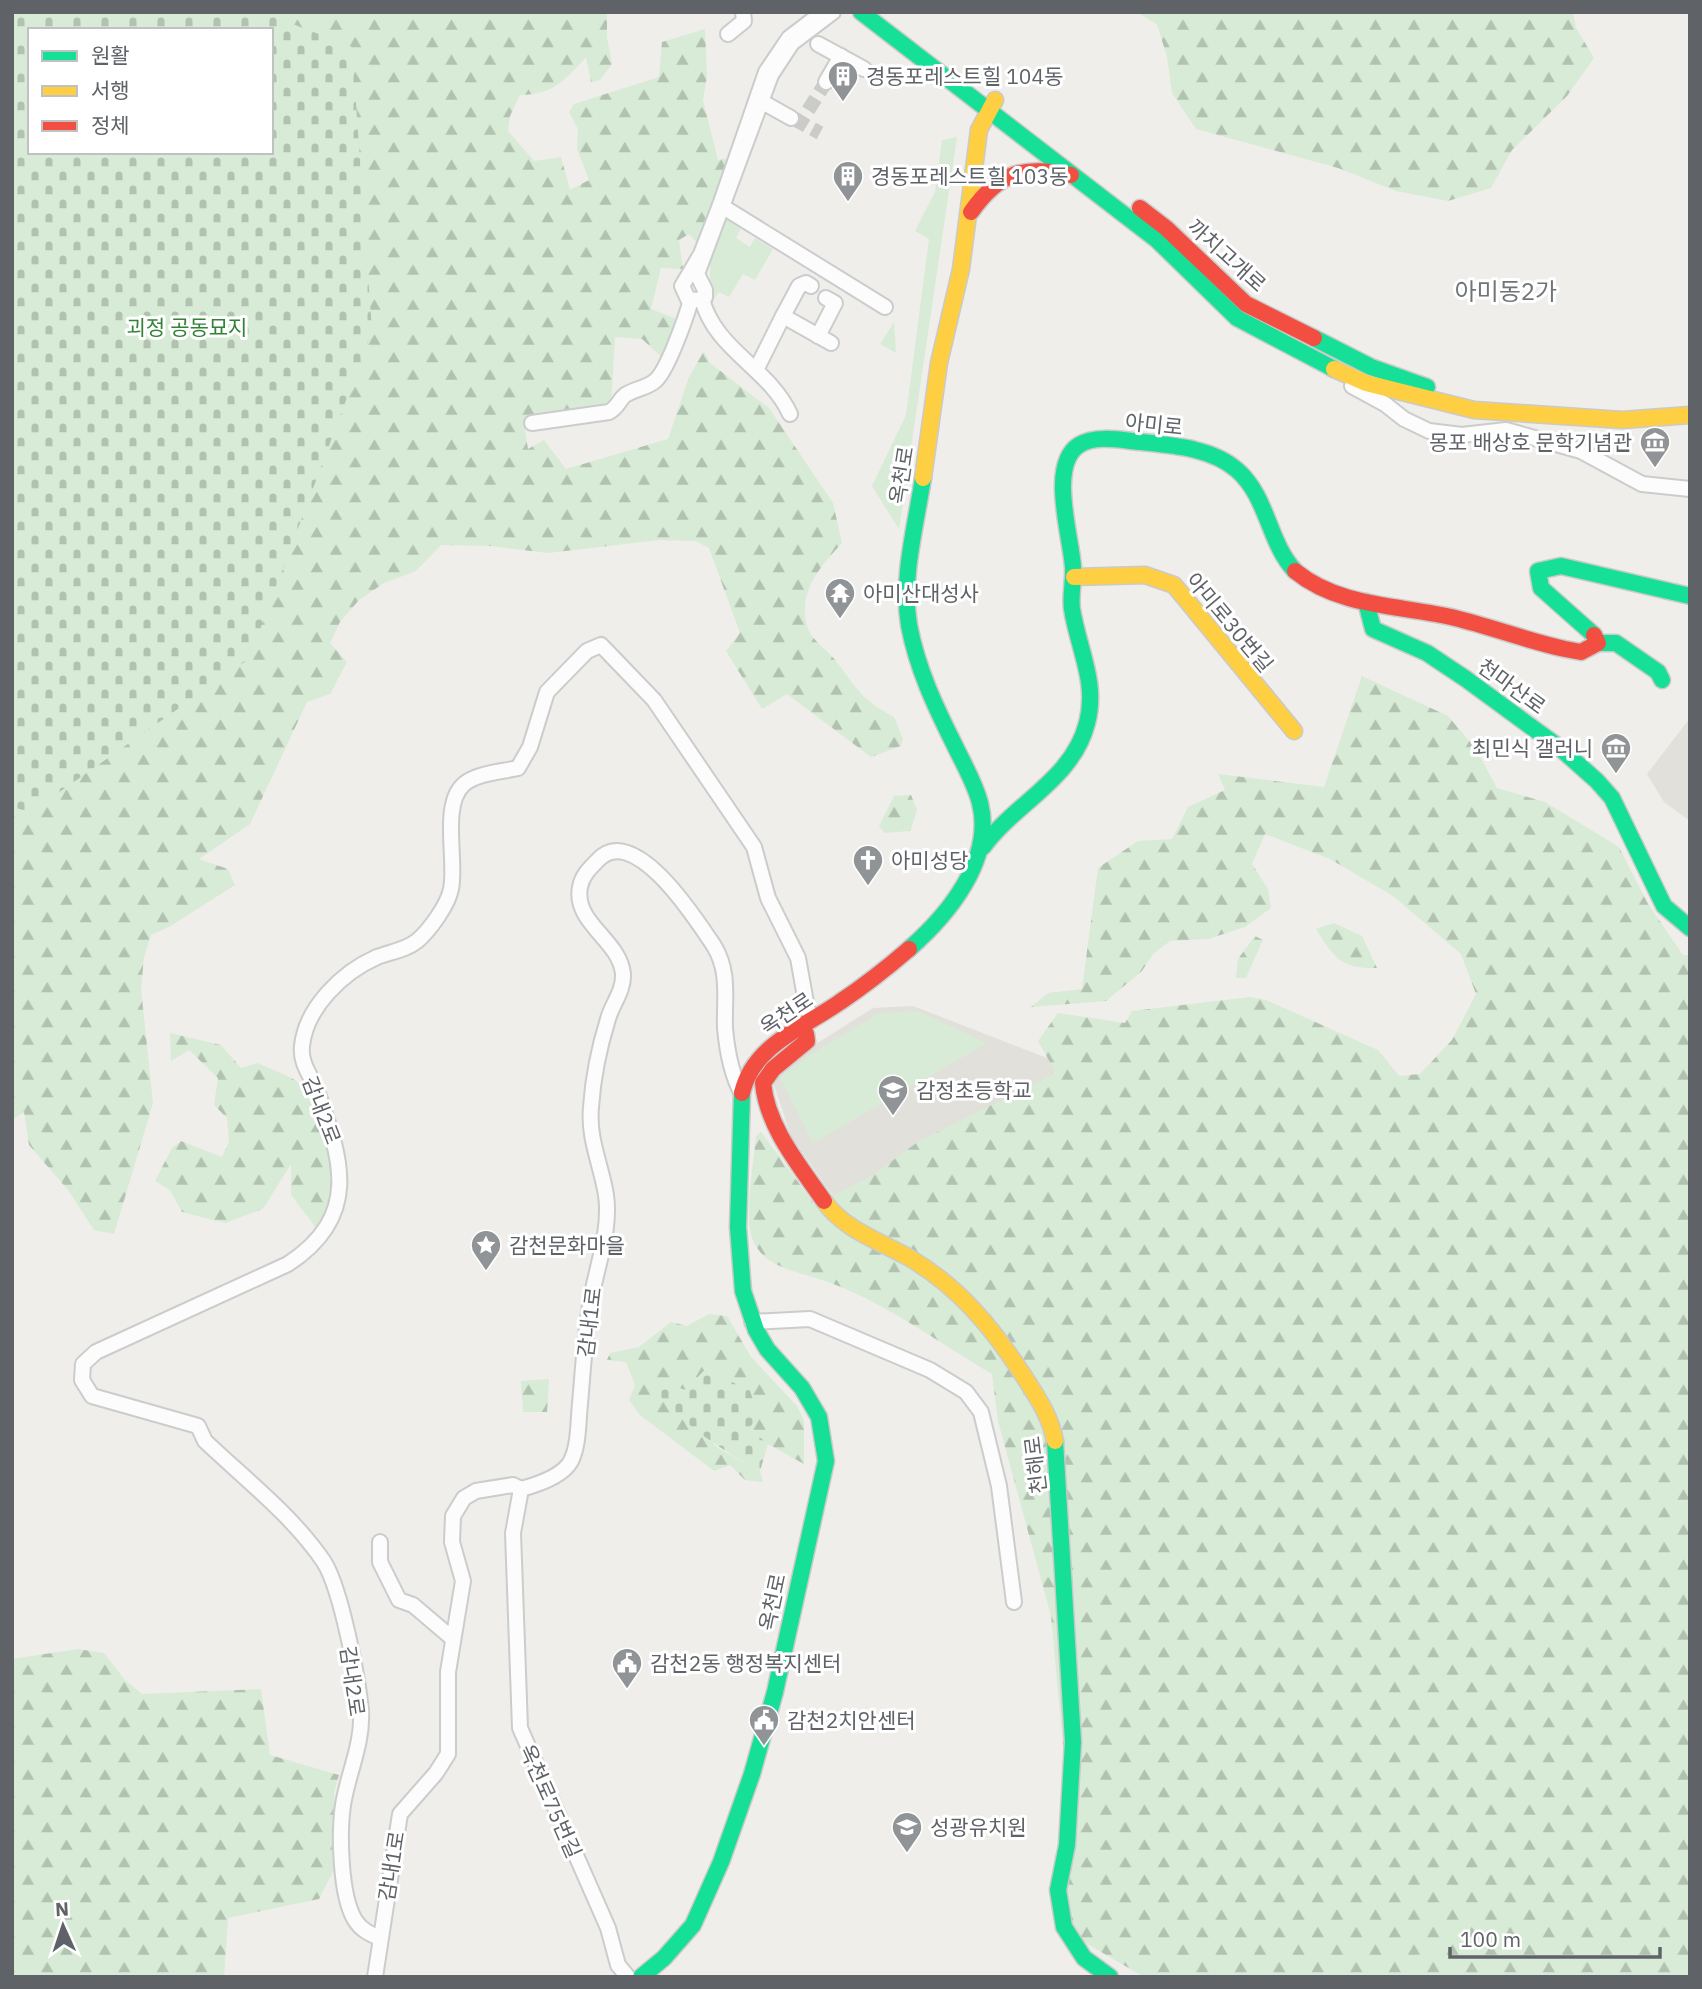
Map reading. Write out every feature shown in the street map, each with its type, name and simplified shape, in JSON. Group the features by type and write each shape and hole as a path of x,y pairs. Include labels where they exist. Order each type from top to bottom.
{"street":[{"path":"728,34 744,21 743,12"},
{"path":"790,414 781,395 714,330 697,300 684,296 682,286 701,254 721,208 758,103 766,72 789,38 823,12"},
{"path":"758,103 771,75 792,43 833,12"},
{"path":"860,12 964,93 991,106 1157,240 1237,318 1339,372 1366,383 1474,410 1622,420 1690,415"},
{"name":"까치고개로","path":"874,12 991,106 1166,228 1246,303 1371,367 1426,387 1476,397 1616,406 1690,401"},
{"path":"818,44 864,69"},
{"path":"826,82 841,56"},
{"path":"964,93 974,106 979,130"},
{"path":"758,103 790,121"},
{"name":"옥천로","path":"642,1977 664,1958 693,1925 721,1862 752,1774 775,1692 811,1521 822,1486 826,1443 819,1413 809,1396 766,1348 752,1322 743,1287 739,1245 744,1081 759,1058 839,1004 919,939 961,892 982,848 984,818 977,797 918,669 907,622 906,593 939,363 961,269 979,130 991,106"},
{"path":"968,217 983,193 1007,175 1036,169 1078,177"},
{"path":"721,208 819,278 884,309"},
{"path":"756,370 799,286 819,278"},
{"path":"783,316 824,339 835,303 826,298"},
{"path":"532,423 608,412 618,407 626,394 654,382 662,373 675,338 697,300"},
{"path":"1339,372 1347,383 1429,431 1462,435 1506,430 1581,451 1642,484 1690,489"},
{"name":"아미로","path":"982,848 994,828 1072,763 1087,725 1091,689 1088,659 1072,609 1074,577 1069,520 1061,490 1067,458 1079,445 1118,440 1203,452 1230,464 1245,475 1262,502 1277,545 1287,562 1317,586 1366,602 1455,618 1566,650 1581,652 1598,643 1616,643 1658,672 1662,680"},
{"path":"1598,643 1582,622 1541,588 1538,571 1561,566 1690,596"},
{"name":"아미로30번길","path":"1074,577 1145,575 1174,585 1294,731"},
{"name":"천마산로","path":"1366,602 1373,629 1427,653 1466,679 1560,748 1597,781 1612,798 1664,906 1690,928"},
{"name":"감내2로","path":"380,1938 360,1927 347,1903 343,1805 359,1744 361,1713 352,1657 326,1565 292,1523 205,1441 198,1426 92,1396 82,1380 83,1364 96,1352 288,1264 309,1250 318,1238 339,1200 339,1154 303,1062 302,1047 309,1019 315,1007 360,965 420,939 451,891 450,852 455,796 463,785 475,778 518,768 530,747 547,692 587,651 601,645 654,700 754,847 768,898 798,958 809,1022"},
{"path":"977,797 999,808 1020,807"},
{"name":"감내1로","path":"374,1977 400,1814 436,1773 448,1754 449,1672 463,1581 452,1542 456,1509 464,1498 476,1491 513,1485 521,1489 555,1474 569,1465 572,1457 590,1302 606,1220 606,1194 593,1151 590,1116 599,1052 609,1016 622,988 622,970 610,945 589,921 579,899 584,876 600,857 619,849 631,852 643,860 680,900 714,947 725,975 727,1046 733,1077 742,1094"},
{"name":"천해로","path":"809,1022 807,1041 773,1069 763,1083 764,1095 784,1143 828,1207 851,1227 909,1258 951,1286 992,1327 1051,1419 1057,1449 1073,1742 1067,1845 1058,1890 1064,1927 1084,1958 1110,1977"},
{"path":"752,1322 810,1319 930,1370 966,1392 981,1412 999,1486 1014,1602"},
{"name":"옥천로75번길","path":"521,1489 513,1533 520,1728 608,1928 618,1965 628,1977"},
{"path":"380,1542 380,1562 399,1600 413,1605 453,1639"}],"shaded area":[{"path":"1690,718 1690,821 1664,802 1647,774"},
{"name":"감정초등학교","path":"913,1006 1055,1061 1055,1076 891,1175 833,1196 791,1136 773,1082 800,1054 873,1008"}],"green space":[{"path":"12,12 607,12 607,38 612,64 600,80 591,82 586,57 558,85 541,92 520,95 510,116 508,131 534,161 561,157 570,190 589,180 577,149 578,129 569,112 574,104 659,77 662,42 705,29 707,76 703,100 718,160 732,157 699,245 689,234 679,240 683,269 661,268 651,309 682,321 664,359 642,339 615,337 611,408 536,419 525,430 528,449 544,440 566,469 668,439 689,377 704,351 710,363 769,408 833,503 842,543 818,571 808,592 805,616 808,629 861,693 894,717 903,739 901,746 871,757 787,694 762,709 726,651 740,633 709,548 696,541 660,540 548,553 490,546 441,545 416,571 384,583 359,600 340,622 330,643 347,662 330,694 307,702 250,824 199,859 228,869 235,885 169,927 151,935 144,957 141,989 153,1103 114,1234 94,1230 68,1190 29,1145 24,1112 12,1120"},
{"name":"괴정 공동묘지","path":"12,12 262,12 352,47 372,331 249,659 31,812 12,807"},
{"path":"1136,12 1573,12 1576,28 1594,58 1567,96 1512,150 1491,188 1448,201 1396,191 1338,168 1196,129 1172,93 1167,57 1157,24"},
{"path":"957,137 899,529 872,486 906,415 929,239 915,231 935,192 942,140"},
{"path":"725,218 741,229 736,238 750,247 755,238 773,249 755,280 743,274 729,297 719,292 710,304 710,260"},
{"path":"894,322 896,353 880,344"},
{"path":"1362,676 1448,716 1476,749 1497,788 1545,802 1619,847 1648,904 1683,955 1690,955 1690,1977 1144,1977 1084,1942 1070,1918 1066,1889 1072,1843 1051,1616 998,1421 992,1374 912,1324 849,1290 774,1263 757,1248 752,1238 749,1217 750,1188 756,1136 761,1132 815,1205 873,1175 919,1141 1056,1073 1038,1041 1058,1013 1125,1023 1132,1011 1250,997 1266,1000 1378,1050 1399,1076 1420,1074 1452,1040 1476,994 1461,954 1393,896 1330,859 1265,834 1252,864 1268,889 1271,908 1245,927 1208,939 1170,941 1153,954 1142,971 1106,1001 1031,1007 1048,993 1082,989 1098,868 1138,841 1172,839 1188,807 1225,790 1218,774 1324,787"},
{"path":"911,795 917,810 910,831 884,833 879,826 894,796"},
{"path":"1334,923 1362,936 1377,968 1347,964 1334,954 1316,929"},
{"path":"1255,936 1263,940 1246,978 1236,978 1238,959"},
{"path":"918,1011 987,1043 813,1143 780,1077 811,1054 880,1013"},
{"path":"170,1033 221,1045 241,1068 258,1063 294,1080 308,1096 325,1133 332,1174 326,1213 317,1229 291,1195 291,1164 263,1209 225,1223 182,1212 170,1190 155,1181 172,1148 181,1141 222,1157 229,1142 227,1118 214,1105 218,1078 189,1050 171,1061"},
{"path":"709,1314 727,1316 751,1357 797,1406 804,1421 804,1464 768,1444 748,1428 750,1391 706,1369 685,1390 673,1386 657,1391 718,1448 760,1471 763,1482 745,1480 730,1465 714,1471 640,1415 629,1400 635,1385 626,1362 607,1360 610,1353 639,1347 671,1322 687,1326"},
{"path":"706,1369 750,1391 759,1416 749,1428 768,1444 760,1471 704,1436 656,1391 673,1386 685,1390"},
{"path":"549,1379 547,1412 523,1412 521,1381"},
{"path":"78,1649 104,1653 125,1680 142,1694 261,1689 270,1755 339,1775 334,1792 340,1858 319,1899 228,1918 224,1977 12,1977 12,1659"}],"tunnel":[{"path":"797,128 826,82"},
{"path":"794,119 820,133"}],"traffic: fast":[{"path":"861,12 1157,240 1237,318 1334,369"},
{"path":"1314,338 1371,367 1427,387"},
{"path":"983,847 1069,760 1080,743 1087,723 1090,708 1089,680 1072,609 1073,567 1063,484 1070,455 1079,445 1091,440 1105,439 1159,444 1201,451 1226,462 1237,470 1255,493 1279,547 1295,571"},
{"path":"909,949 939,919 965,884 974,865 983,824 975,788 927,686 909,625 908,570 923,478"},
{"path":"1594,635 1541,588 1538,571 1561,566 1690,596"},
{"path":"1366,602 1373,629 1427,653 1466,679 1560,748 1597,781 1612,798 1664,906 1690,928"},
{"path":"1598,643 1616,643 1658,672 1662,680"},
{"path":"641,1977 664,1958 693,1925 721,1862 752,1774 775,1692 826,1461 819,1417 802,1388 767,1349 756,1330 743,1291 738,1227 742,1093"},
{"path":"1055,1441 1073,1742 1067,1845 1058,1890 1064,1927 1084,1958 1110,1977"}],"traffic: slow":[{"path":"923,478 939,363 961,269 979,130 995,100"},
{"path":"1334,369 1366,383 1474,410 1622,420 1690,415"},
{"path":"1074,577 1145,575 1174,585 1294,731"},
{"path":"824,1201 851,1227 926,1268 973,1309 999,1340 1033,1391 1046,1414 1055,1441"}],"traffic: jam":[{"path":"971,212 992,188 1014,175 1039,171 1071,175"},
{"path":"1140,208 1166,228 1246,304 1314,338"},
{"path":"1295,571 1313,583 1351,599 1455,618 1565,649 1581,652 1598,643 1594,635"},
{"path":"742,1093 748,1076 768,1050 858,990 909,949"},
{"path":"806,1034 807,1041 773,1069 763,1083 771,1115 778,1130 824,1201"}],"place":[{"name":"경동포레스트힐 104동","path":"843,103"},
{"name":"경동포레스트힐 103동","path":"848,203"},
{"name":"몽포 배상호 문학기념관","path":"1655,469"},
{"name":"아미산대성사","path":"840,620"},
{"name":"최민식 갤러니","path":"1616,775"},
{"name":"아미성당","path":"868,887"},
{"name":"감정초등학교","path":"893,1117"},
{"name":"감천문화마을","path":"486,1272"},
{"name":"감천2동 행정복지센터","path":"627,1690"},
{"name":"감천2치안센터","path":"764,1747"},
{"name":"성광유치원","path":"907,1854"}],"district":[{"name":"아미동2가","path":"1506,291"}]}
